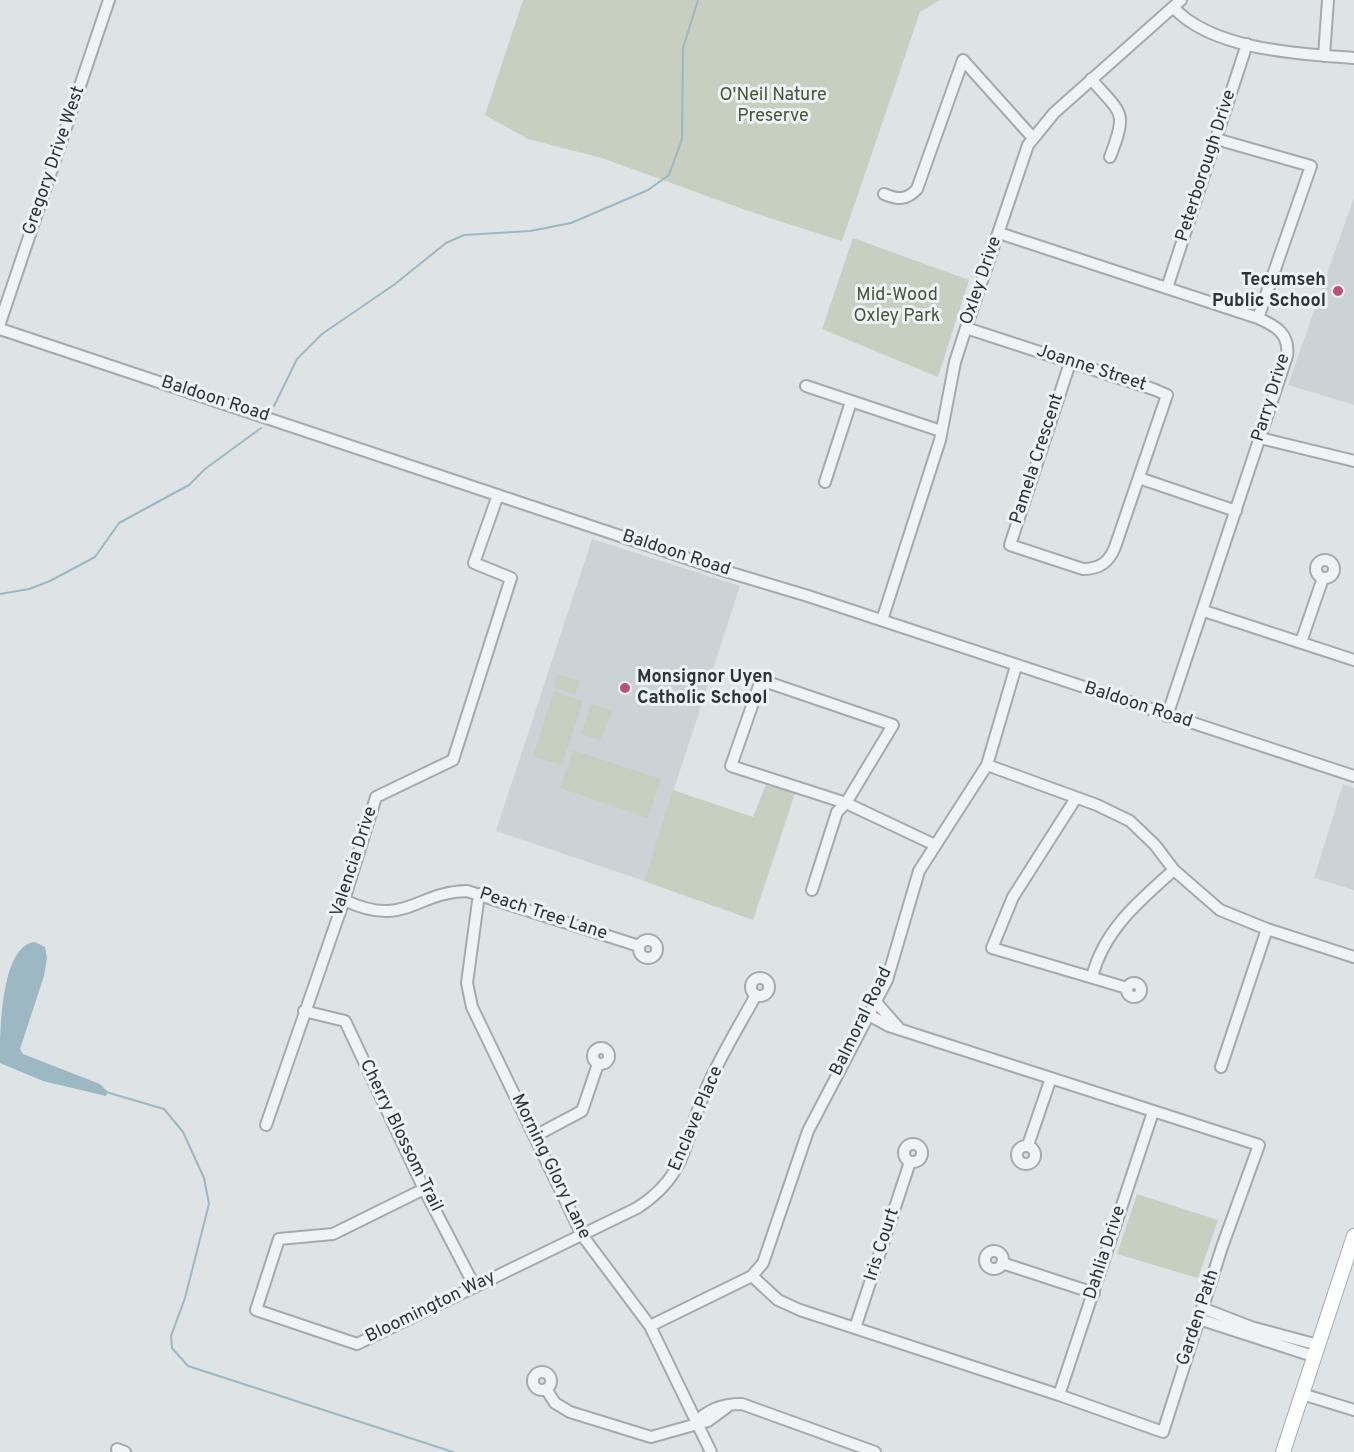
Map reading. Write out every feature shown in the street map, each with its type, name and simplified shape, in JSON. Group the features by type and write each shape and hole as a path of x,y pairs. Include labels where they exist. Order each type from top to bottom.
{"main road":[{"path":"1283,1452 1354,1236"}],"street":[{"name":"Gregory Drive West","path":"0,323 109,0"},
{"path":"1324,56 1328,0"},
{"path":"1177,4 1189,22 1247,44 1284,53 1354,58"},
{"name":"Oxley Drive","path":"882,620 940,440 966,328 1024,154 1053,112 1177,4"},
{"name":"Peterborough Drive","path":"1167,288 1247,44"},
{"path":"884,194 901,199 917,189 963,60 1033,138"},
{"path":"1091,79 1120,112 1121,129 1110,157"},
{"path":"1216,140 1311,166 1258,318"},
{"name":"Parry Drive","path":"999,233 1258,318 1281,331 1288,349 1204,611 1167,716"},
{"name":"Joanne Street","path":"966,328 1167,395 1139,478"},
{"name":"Baldoon Road","path":"0,329 728,572 882,620 1354,776"},
{"name":"Pamela Crescent","path":"1070,363 1010,545 1083,569 1094,569 1104,563 1115,547 1139,478"},
{"path":"806,386 941,431"},
{"path":"825,482 851,402"},
{"path":"1260,438 1291,448 1354,461"},
{"path":"1139,478 1236,511"},
{"name":"Valencia Drive","path":"266,1125 344,900 376,797 453,760 511,578 474,563 498,495"},
{"path":"1301,642 1323,578"},
{"path":"1204,611 1354,660"},
{"name":"Balmoral Road","path":"752,1276 763,1263 808,1131 887,980 919,871 987,765 1016,666"},
{"path":"812,890 837,812 846,803 893,725 761,680 731,766 846,803 935,845"},
{"path":"987,765 1130,821 1155,845 1174,870 1220,910 1267,929 1354,957"},
{"path":"1076,798 1013,897 992,948 1127,988"},
{"path":"1092,977 1099,952 1106,940 1133,906 1174,870"},
{"name":"Peach Tree Lane","path":"344,900 358,907 386,912 403,910 454,891 479,894 639,946"},
{"name":"Morning Glory Lane","path":"479,894 468,971 468,995 582,1235 650,1326 711,1452"},
{"path":"1221,1067 1267,929"},
{"name":"Enclave Place","path":"582,1235 637,1208 670,1180 683,1154 709,1081 756,995"},
{"path":"876,1002 898,1027"},
{"name":"Cherry Blossom Trail","path":"304,1011 345,1021 424,1189 475,1287"},
{"name":"Garden Path","path":"752,1276 770,1294 786,1305 1059,1395 1163,1432 1200,1313 1259,1145 898,1027 889,1026 868,1016"},
{"path":"535,1136 579,1114 598,1064"},
{"path":"1028,1146 1051,1078"},
{"name":"Dahlia Drive","path":"1059,1395 1153,1112"},
{"name":"Iris Court","path":"855,1328 910,1162"},
{"name":"Bloomington Way","path":"424,1189 333,1234 279,1239 256,1310 357,1344 582,1235"},
{"path":"1002,1263 1094,1293"},
{"path":"650,1326 752,1276"},
{"path":"1200,1313 1316,1351"},
{"path":"546,1389 555,1403 570,1412 645,1436 666,1435 696,1423 704,1413 748,1405 825,1436 875,1452"},
{"path":"1302,1394 1354,1410"}],"shaded area":[{"name":"Tecumseh Public School","path":"1354,197 1354,405 1288,385"},
{"name":"Monsignor Uyen Catholic School","path":"592,539 740,586 644,881 496,831"},
{"path":"1343,784 1354,788 1354,890 1314,878"}],"green space":[{"name":"O'Neil Nature Preserve","path":"523,0 940,0 920,12 842,241 754,213 602,158 528,139 485,115"},
{"name":"Mid-Wood Oxley Park","path":"853,238 969,280 938,377 822,329"},
{"path":"557,674 580,681 575,694 553,687"},
{"path":"554,691 583,701 562,765 533,756"},
{"path":"591,704 612,711 601,741 581,734"},
{"path":"573,750 661,779 648,818 560,788"},
{"path":"766,785 795,793 753,920 644,881 673,790 753,817"},
{"path":"1137,1194 1218,1220 1198,1278 1117,1254"}],"water":[{"path":"35,942 45,947 47,958 44,976 20,1049 23,1054 100,1084 108,1092 106,1096 43,1081 0,1063 4,993 9,974 15,958 23,947"}],"waterway":[{"path":"274,406 297,359 322,334 395,284 446,243 464,235 530,231 571,223 648,190 669,175 682,139 683,48 698,0"},
{"path":"0,594 29,589 50,581 95,557 119,523 189,485 205,469 261,428"},
{"path":"106,1092 164,1109 183,1132 204,1178 209,1204 185,1298 171,1336 172,1348 188,1366 453,1452"}],"place":[{"name":"Tecumseh Public School","path":"1338,291"},
{"name":"Monsignor Uyen Catholic School","path":"625,688"}]}
